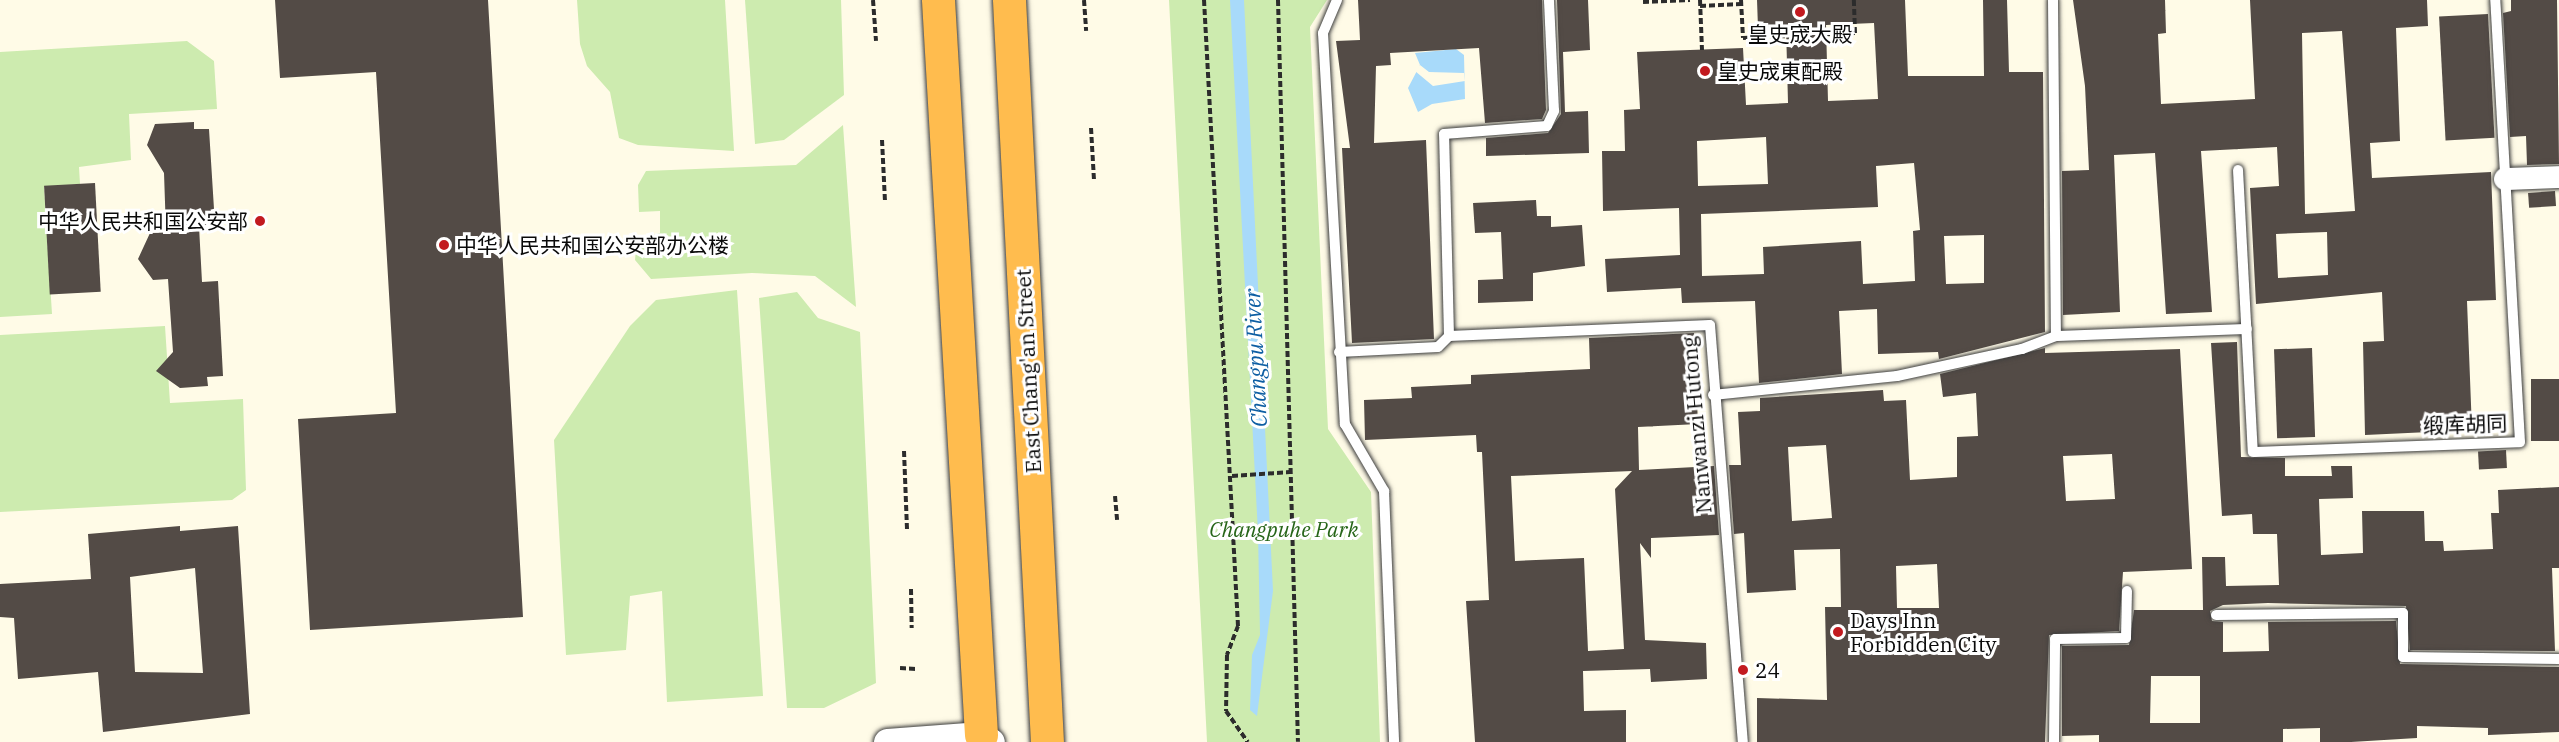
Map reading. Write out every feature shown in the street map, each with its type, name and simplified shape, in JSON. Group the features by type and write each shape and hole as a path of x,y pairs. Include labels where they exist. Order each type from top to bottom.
{"highway":[{"path":"938,0 986,739"},
{"name":"East Chang'an Street","path":"1009,0 1047,742"}],"street":[{"path":"2505,180 2559,177"},
{"path":"887,742 986,739"}],"lane":[{"path":"1337,0 1323,33 1345,424 1384,491 1394,742"},
{"path":"1340,352 1438,347 1449,336 1444,134 1547,126 1554,111 1549,0"},
{"path":"2053,0 2056,336"},
{"name":"缎库胡同","path":"2238,170 2253,452 2520,442 2494,0"},
{"name":"Nanwanzi Hutong","path":"1449,336 1710,326 1713,396 1743,742"},
{"path":"1713,396 1897,376 2022,349 2056,336 2247,329"},
{"path":"2054,742 2055,639 2126,638 2127,591"},
{"path":"2216,615 2403,613 2403,657 2559,659"}],"path":[{"path":"873,0 876,41"},
{"path":"1084,0 1086,31"},
{"path":"1204,0 1232,476 1238,627 1227,655 1226,711 1248,742"},
{"path":"1278,0 1298,742"},
{"path":"1642,2 1690,0"},
{"path":"1700,0 1702,50"},
{"path":"1700,6 1742,2 1743,38 1855,33 1854,0"},
{"path":"1091,128 1094,180"},
{"path":"882,140 885,202"},
{"path":"904,451 907,530"},
{"path":"1232,476 1290,472"},
{"path":"1115,496 1117,520"},
{"path":"911,589 912,628"},
{"path":"900,668 916,669"}],"green space":[{"path":"577,0 725,0 734,151 638,145 619,138 610,92 587,66 580,44"},
{"path":"745,0 841,0 844,95 784,140 755,144"},
{"name":"Changpuhe Park","path":"1169,0 1327,0 1310,27 1328,429 1371,492 1380,742 1207,742"},
{"path":"187,41 214,61 217,109 129,114 131,160 79,167 80,184 44,187 52,314 0,317 0,52"},
{"path":"843,125 856,307 815,276 752,273 651,279 635,260 637,239 660,233 660,211 639,212 638,185 646,171 796,165"},
{"path":"737,290 763,696 667,702 662,591 630,596 626,650 566,655 554,440 630,326 656,300"},
{"path":"797,292 818,318 860,332 876,683 824,708 787,708 759,298"},
{"path":"165,326 170,403 243,399 246,490 232,500 0,512 0,335"}],"water":[{"name":"Changpu River","path":"1230,0 1244,0 1273,591 1257,716 1250,710 1252,655 1260,635 1258,533"},
{"path":"1456,49 1464,55 1465,99 1432,104 1418,112 1408,88 1420,65 1415,53"}],"pier":[{"path":"1420,65 1429,72 1464,73 1465,81 1433,86 1415,71"}],"building":[{"name":"中华人民共和国公安部办公楼","path":"275,0 488,0 523,617 310,630 298,419 396,413 376,72 280,78"},
{"path":"1358,0 1542,0 1546,110 1542,119 1485,123 1479,48 1390,53 1391,65 1376,66 1374,143 1426,140 1434,339 1352,343 1342,148 1350,148 1336,41 1360,40"},
{"path":"1557,0 1588,0 1590,50 1563,52 1565,112 1588,111 1589,153 1486,156 1486,138 1548,133 1561,114"},
{"path":"1757,0 1905,0 1908,76 1984,76 1983,0 2007,0 2009,72 2043,72 2045,332 1939,359 1938,352 1878,354 1877,309 1839,311 1842,374 1759,383 1755,301 1682,303 1681,288 1607,292 1605,259 1680,255 1679,208 1603,211 1602,151 1625,151 1624,110 1640,109 1637,52 1743,48 1746,105 1788,103 1786,26 1758,28","holes":["1874,23 1878,99 1828,101 1826,25","1766,137 1768,184 1698,186 1697,141","1914,163 1920,230 1913,231 1915,281 1863,284 1861,241 1763,247 1764,274 1702,276 1701,214 1878,207 1876,166","1984,235 1984,283 1946,284 1944,236"]},
{"path":"2073,0 2165,0 2166,33 2158,34 2161,104 2255,99 2250,0 2427,0 2428,26 2396,28 2400,141 2370,143 2372,178 2491,172 2496,300 2467,301 2472,430 2365,435 2363,342 2384,341 2382,292 2256,304 2250,188 2279,186 2277,147 2201,151 2212,312 2166,314 2155,153 2114,155 2120,312 2063,315 2062,171 2089,170 2085,86","holes":["2342,31 2355,211 2305,214 2302,33","2327,232 2328,275 2278,278 2276,234"]},
{"path":"2511,0 2557,0 2559,164 2527,165 2526,136 2510,137 2503,13 2511,11"},
{"path":"2488,14 2494,138 2446,140 2439,17"},
{"path":"194,122 194,129 209,129 215,225 199,226 202,282 218,281 223,376 207,377 208,386 180,388 156,371 173,352 168,279 153,280 138,259 150,233 166,232 164,173 147,145 155,124"},
{"path":"95,183 101,292 50,295 44,186"},
{"path":"2555,191 2556,206 2529,208 2528,193"},
{"path":"1536,200 1537,216 1551,216 1551,227 1582,225 1585,266 1533,273 1533,301 1478,303 1478,280 1503,279 1501,232 1475,233 1473,203"},
{"path":"1694,333 1698,424 1638,427 1639,470 1714,466 1719,535 1651,538 1651,558 1640,543 1645,640 1706,643 1707,679 1651,682 1650,669 1583,671 1584,711 1626,710 1626,742 1475,742 1466,601 1489,600 1482,452 1477,452 1476,435 1365,440 1364,400 1412,398 1411,387 1471,384 1471,375 1590,369 1589,338","holes":["1632,471 1615,489 1624,649 1588,651 1584,558 1515,561 1511,476"]},
{"path":"2237,342 2241,457 2285,458 2285,476 2332,476 2331,466 2352,466 2353,498 2319,499 2321,555 2363,553 2362,511 2424,511 2425,541 2443,541 2444,551 2493,549 2491,513 2499,513 2498,490 2559,487 2559,568 2552,568 2555,651 2410,650 2406,606 2268,603 2223,605 2210,611 2212,621 2223,622 2223,652 2269,651 2268,622 2396,621 2400,664 2559,667 2559,732 2488,735 2488,728 2417,726 2417,738 2351,742 2320,742 2320,728 2283,729 2283,742 2099,742 2099,735 2062,736 2062,646 2129,645 2134,610 2203,610 2202,557 2225,557 2226,586 2279,585 2277,534 2253,534 2252,514 2222,516 2211,343","holes":["2151,676 2200,676 2200,723 2150,723"]},
{"path":"2045,348 2045,353 2180,349 2192,569 2123,572 2119,631 2049,635 2045,742 1757,742 1757,698 1827,700 1825,607 1841,607 1840,549 1794,550 1796,590 1747,593 1744,533 1734,534 1729,465 1741,465 1738,412 1760,411 1760,398 1883,390 1884,401 1906,400 1910,480 1957,477 1957,437 1978,436 1976,393 1943,397 1940,374","holes":["1826,445 1832,518 1792,521 1788,447","2112,454 2115,499 2066,501 2063,456","1937,564 1939,608 1897,608 1896,566"]},
{"path":"2312,348 2315,437 2277,438 2274,349"},
{"path":"2531,379 2559,379 2559,441 2531,441"},
{"path":"2506,450 2507,468 2479,469 2478,451"},
{"path":"180,526 180,531 238,526 250,714 103,732 98,672 18,679 14,618 0,617 0,584 91,579 88,534","holes":["195,568 203,673 135,672 130,577"]}],"place":[{"name":"皇史宬大殿","path":"1800,12"},
{"name":"皇史宬東配殿","path":"1705,71"},
{"name":"中华人民共和国公安部","path":"260,221"},
{"name":"中华人民共和国公安部办公楼","path":"444,245"},
{"name":"Days Inn Forbidden City","path":"1838,632"},
{"name":"24","path":"1743,670"}]}
